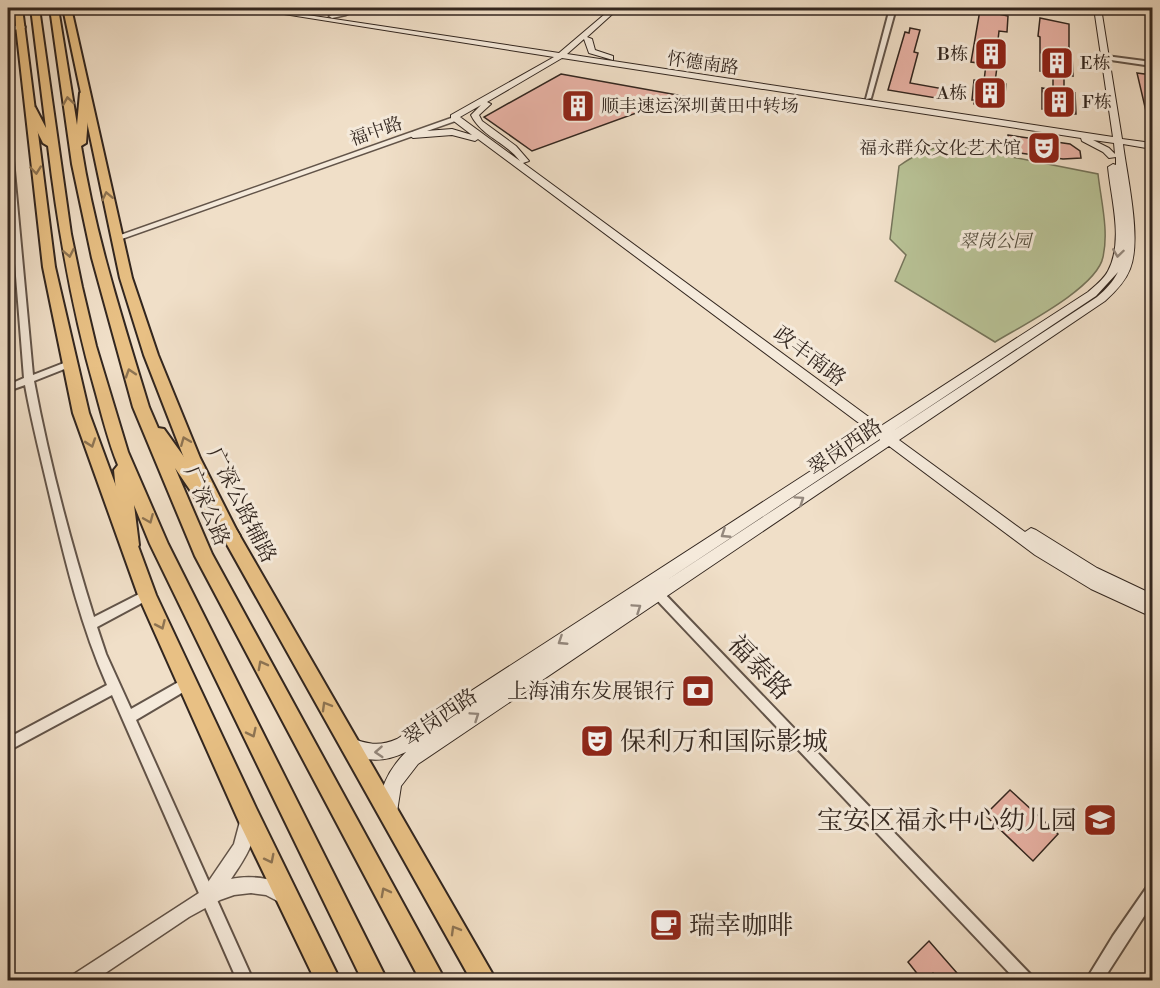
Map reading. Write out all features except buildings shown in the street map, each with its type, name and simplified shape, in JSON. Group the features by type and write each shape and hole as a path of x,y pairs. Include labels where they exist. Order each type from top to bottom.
{"main road":[{"path":"18,8 15,28 31,109 36,172 49,267 81,413 147,595 186,684 328,981"},
{"path":"35,8 54,155 75,287 89,346 120,452 159,544 375,981"},
{"name":"广深公路","path":"54,8 78,164 108,299 141,407 204,556 433,981"},
{"name":"广深公路辅路","path":"67,8 115,236 133,304 192,458 231,536 484,981"},
{"name":"怀德南路","path":"250,8 1058,131 1152,140"},
{"name":"怀德南路","path":"277,8 523,46 566,55"},
{"name":"福中路","path":"458,116 492,100 566,55 616,8"},
{"name":"福中路","path":"583,40 623,8"},
{"name":"翠岗西路","path":"391,817 390,793 399,771 440,730 888,434 1101,299 1116,286 1129,260 1130,242 1091,8"},
{"name":"翠岗西路","path":"349,745 369,753 390,751 440,730 658,594 1092,294 1106,282 1119,257 1119,240 1112,156 1114,137 1098,8"},
{"path":"523,46 552,47 583,40 594,53 617,63"},
{"path":"511,49 537,59 540,71 578,64 617,63"},
{"name":"怀德南路","path":"617,63 868,98 1114,137 1152,146"},
{"name":"福中路","path":"458,116 540,71"},
{"path":"78,164 85,93"},
{"path":"492,100 475,115 476,119 520,153 524,161"},
{"path":"31,109 54,155"},
{"name":"政丰南路","path":"458,116 498,150 888,434 1059,552 1092,572 1152,601"},
{"name":"政丰南路","path":"458,116 524,161 1040,551 1096,585 1152,611"},
{"path":"1058,131 1095,143 1112,156"},
{"path":"413,135 458,132 468,134 498,150"},
{"path":"141,407 231,536"},
{"path":"120,452 130,545"}],"street":[{"path":"332,16 357,8"},
{"path":"359,20 356,14 364,8"},
{"path":"868,98 893,8"},
{"path":"1106,58 1152,64"},
{"name":"福中路","path":"115,236 413,135 458,116"},
{"name":"福中路","path":"115,236 458,116"},
{"path":"8,138 29,380 70,557 90,625 115,687 209,895 245,981"},
{"path":"8,388 69,364"},
{"name":"福泰路","path":"658,594 1026,981"},
{"path":"90,625 147,595"},
{"path":"128,717 186,684"},
{"path":"8,745 115,687"},
{"path":"209,895 223,878 240,849 247,832 248,816"},
{"path":"80,981 209,895 236,886 258,884 278,892 291,902"},
{"path":"1094,981 1152,892"}],"green space":[{"name":"翠岗公园","path":"951,145 1098,174 1104,216 1105,247 1098,269 1073,293 995,342 895,281 906,255 890,239 899,166 936,147"}],"place":[{"name":"B栋","path":"991,54"},
{"name":"E栋","path":"1057,63"},
{"name":"A栋","path":"990,93"},
{"name":"F栋","path":"1059,102"},
{"name":"顺丰速运深圳黄田中转场","path":"578,106"},
{"name":"福永群众文化艺术馆","path":"1044,148"},
{"name":"上海浦东发展银行","path":"698,691"},
{"name":"保利万和国际影城","path":"597,741"},
{"name":"宝安区福永中心幼儿园","path":"1100,820"},
{"name":"瑞幸咖啡","path":"666,925"}]}
